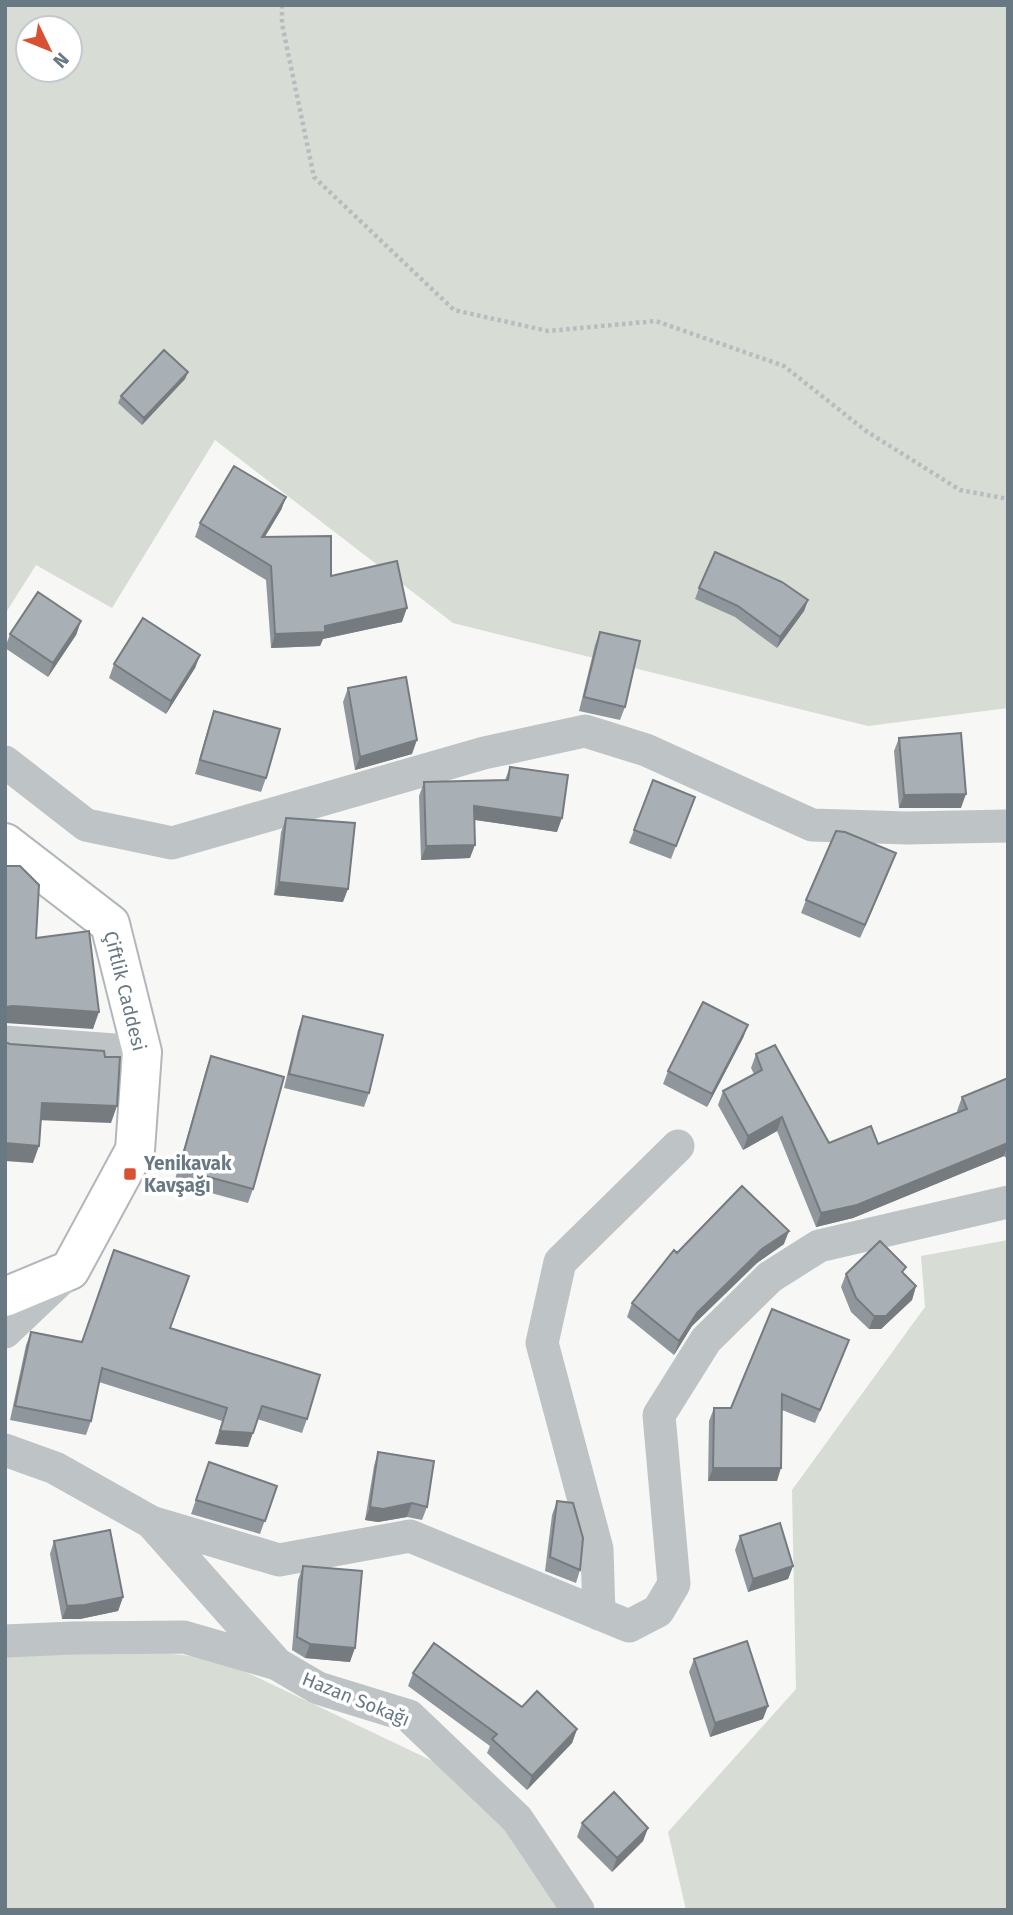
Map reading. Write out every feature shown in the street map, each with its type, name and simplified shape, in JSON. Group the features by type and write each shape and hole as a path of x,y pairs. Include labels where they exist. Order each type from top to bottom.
{"street":[{"path":"5,762 86,825 172,844 484,753 585,731 646,750 812,825 907,828 1008,826"},
{"name":"Çiftlik Caddesi","path":"5,843 110,924 142,1052 135,1150 70,1270"},
{"path":"5,1042 142,1052"},
{"path":"599,1614 597,1549 542,1343 560,1262 678,1146"},
{"path":"151,1522 279,1560 410,1536 629,1626 659,1611 674,1584 659,1415 706,1340 769,1276 819,1245 1008,1202"},
{"path":"5,1297 70,1270"},
{"path":"5,1332 70,1270"},
{"name":"Hazan Sokağı","path":"5,1450 55,1468 151,1522 277,1664 318,1688 409,1716 517,1819 578,1910"},
{"path":"5,1641 184,1637 277,1664"}],"path":[{"path":"282,5 282,24 314,177 454,310 548,331 656,321 784,366 866,430 960,490 1008,499"}],"shaded area":[{"path":"5,5 1008,5 1008,708 868,726 453,623 215,440 112,608 36,565 5,614"},
{"path":"1008,1240 1008,1910 686,1910 668,1832 796,1689 792,1490 925,1307 921,1256"},
{"path":"5,1636 219,1659 466,1777 566,1910 5,1910"}],"building":[{"path":"164,350 188,372 144,418 121,396"},
{"path":"234,466 286,497 262,537 331,536 331,576 397,561 407,608 325,626 325,632 275,634 271,566 200,523"},
{"path":"715,552 782,582 808,600 780,637 738,606 699,588"},
{"path":"38,592 81,621 53,663 10,634"},
{"path":"143,618 200,655 171,701 114,664"},
{"path":"600,632 640,641 625,707 584,697"},
{"path":"406,677 417,740 360,757 348,688"},
{"path":"214,711 280,729 266,778 200,760"},
{"path":"961,733 966,794 904,795 899,738"},
{"path":"510,767 568,775 562,818 474,806 475,845 426,846 424,782 508,780"},
{"path":"653,780 695,797 676,846 634,830"},
{"path":"286,818 355,823 348,889 279,882"},
{"path":"836,831 845,832 896,853 865,925 806,900"},
{"path":"5,866 20,866 39,885 36,938 89,931 99,1012 5,1007"},
{"path":"703,1002 748,1025 712,1094 668,1071"},
{"path":"303,1016 383,1035 369,1093 289,1074"},
{"path":"5,1042 104,1051 105,1057 120,1057 117,1106 42,1103 39,1146 5,1143"},
{"path":"775,1045 829,1143 871,1126 878,1144 967,1109 962,1097 1008,1078 1008,1143 857,1205 821,1213 782,1117 748,1136 723,1091 762,1070 756,1054"},
{"path":"211,1056 284,1077 253,1189 179,1169"},
{"path":"742,1186 789,1231 762,1249 697,1313 679,1341 632,1303 674,1250 677,1253"},
{"path":"880,1241 906,1267 902,1272 916,1286 886,1316 874,1316 856,1298 846,1274"},
{"path":"114,1250 189,1276 170,1328 320,1375 307,1419 262,1406 253,1433 220,1431 227,1408 102,1368 91,1421 15,1406 31,1332 82,1342"},
{"path":"772,1309 849,1340 820,1410 782,1394 781,1468 713,1468 714,1408 731,1408"},
{"path":"378,1452 434,1461 427,1507 412,1503 383,1509 370,1507"},
{"path":"209,1462 277,1486 265,1521 196,1500"},
{"path":"557,1501 573,1503 583,1538 580,1570 550,1557"},
{"path":"780,1523 793,1566 753,1579 740,1536"},
{"path":"110,1530 123,1597 67,1606 54,1541"},
{"path":"303,1566 362,1571 355,1648 310,1644 297,1637"},
{"path":"747,1641 768,1706 715,1723 694,1659"},
{"path":"434,1643 522,1707 537,1691 577,1729 532,1776 492,1739 497,1734 413,1673"},
{"path":"614,1792 648,1828 617,1858 582,1823"}],"place":[{"name":"Yenikavak Kavşağı","path":"130,1174"}]}
